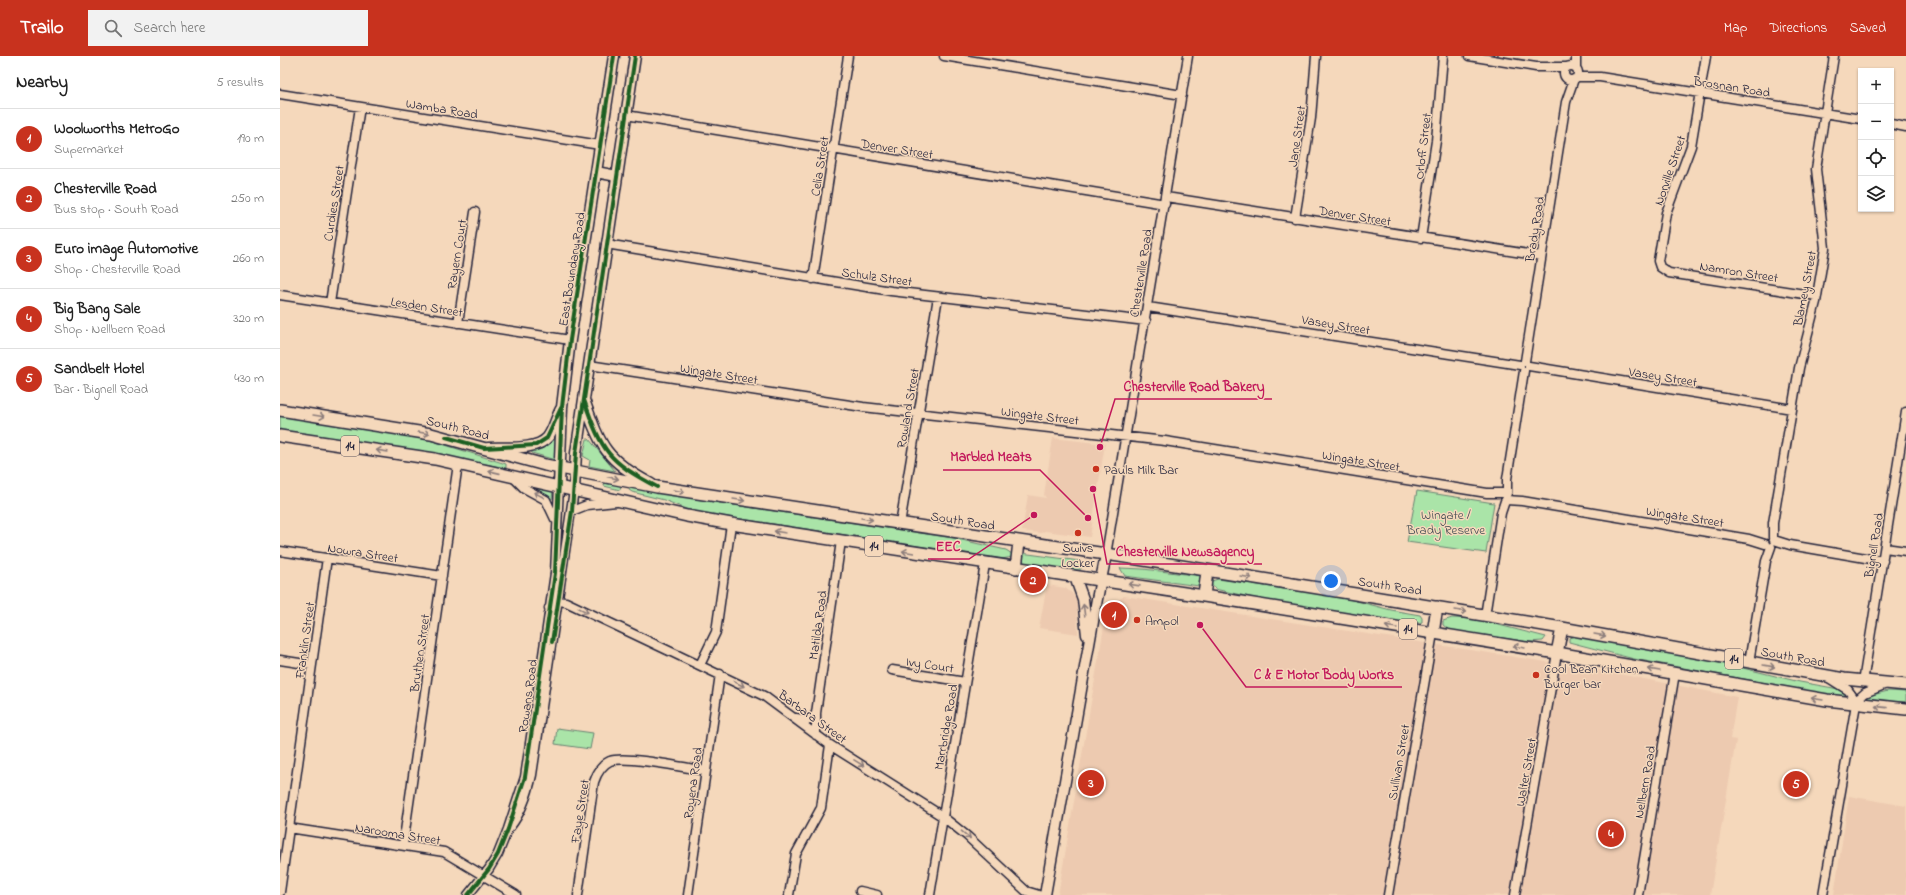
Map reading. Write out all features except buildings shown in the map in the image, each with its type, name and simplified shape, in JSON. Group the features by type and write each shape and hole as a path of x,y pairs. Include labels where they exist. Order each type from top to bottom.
{"highway":[{"name":"South Road","path":"280,410 431,434 560,467 657,488 1208,570 1562,628 1826,676 1863,682 1906,685"},
{"name":"14","path":"280,436 458,464 731,524 985,564 1204,596 1856,703 1906,709"},
{"path":"1016,568 1020,542"},
{"path":"1204,596 1208,570"},
{"path":"1433,633 1437,607"},
{"path":"1557,653 1562,628"}],"main road":[{"name":"East Boundary Road","path":"559,486 562,407 570,340 614,56"},
{"path":"575,470 606,244 635,56"},
{"path":"596,172 617,176"},
{"path":"584,398 596,434 613,459 629,472 657,488"},
{"path":"484,448 528,446 542,443 550,433 562,407"},
{"name":"Rowans Road","path":"574,490 575,470"},
{"name":"Chesterville Road","path":"1046,895 1089,644 1106,555"},
{"path":"1075,577 1083,599 1089,644"}],"street":[{"name":"Celia Street","path":"813,279 848,56"},
{"path":"944,56 1182,95"},
{"name":"Chesterville Road","path":"1106,555 1127,437 1188,56"},
{"name":"Jane Street","path":"1295,218 1311,118 1316,56"},
{"name":"Orloff Street","path":"1420,238 1437,131 1443,56"},
{"name":"Brosnan Road","path":"1469,56 1858,119"},
{"name":"Brady Road","path":"1571,56 1571,72"},
{"name":"Brady Road","path":"1486,616 1566,102 1571,72 1576,56"},
{"name":"Norville Street","path":"1660,267 1659,256 1665,218 1691,146 1706,56"},
{"name":"Blamey Street","path":"1750,662 1799,368 1817,296 1825,248 1816,169 1834,56"},
{"name":"Wamba Road","path":"280,94 600,145"},
{"name":"Curdies Street","path":"330,303 360,107"},
{"name":"Denver Street","path":"626,115 834,150 1165,201 1295,218 1542,256"},
{"path":"1894,124 1906,126"},
{"name":"Rayern Court","path":"458,323 475,212"},
{"name":"Schulz Street","path":"606,244 813,279 938,296 1146,321"},
{"name":"Namron Street","path":"1660,267 1669,273 1817,296"},
{"name":"Lesden Street","path":"280,295 570,340"},
{"name":"Rowland Street","path":"900,524 938,296"},
{"name":"Vasey Street","path":"1148,307 1792,409"},
{"name":"Wingate Street","path":"589,365 849,405 1127,437 1487,493 1522,501 1883,561"},
{"name":"Bignell Road","path":"1863,682 1905,428 1906,412"},
{"name":"Bruthen Street","path":"404,845 458,464"},
{"path":"512,476 524,488 546,500 556,521"},
{"name":"Rowans Road","path":"540,694 549,608 555,573 556,521 559,486"},
{"name":"Rowans Road","path":"468,895 495,859 508,829 525,777 558,601 574,490"},
{"path":"572,511 587,505 624,501"},
{"path":"700,664 716,632 731,524"},
{"name":"Matilda Road","path":"816,735 816,713 841,541"},
{"path":"1885,548 1906,551"},
{"name":"Nowra Street","path":"280,551 442,576"},
{"name":"Franklin Street","path":"280,892 328,558"},
{"name":"Marrbridge Road","path":"930,895 985,564"},
{"path":"549,608 558,601"},
{"name":"Barbara Street","path":"558,601 572,605 700,664 764,696 830,745 942,816 989,856 1026,891 1039,895"},
{"name":"Sullivan Street","path":"1388,895 1433,633"},
{"name":"Walter Street","path":"1516,895 1557,653"},
{"path":"280,660 312,665"},
{"name":"Ivy Court","path":"892,670 965,682"},
{"name":"Nellbern Road","path":"1638,895 1675,673"},
{"name":"Royena Road","path":"688,895 720,674"},
{"path":"1826,676 1848,690 1856,703"},
{"path":"1823,895 1856,703 1863,694 1886,684"},
{"path":"792,717 812,720 816,713"},
{"path":"789,895 796,854 821,808 830,745"},
{"name":"Faye Street","path":"578,895 594,782 604,765 612,760 628,759 706,770"},
{"name":"Narooma Street","path":"289,828 444,852 516,895"},
{"path":"860,891 877,895"}],"shaded area":[{"path":"1053,438 1105,444 1090,537 1045,531 1041,533 1022,531 1028,495 1046,498 1044,495"},
{"path":"1047,585 1065,588 1073,594 1077,601 1078,634 1039,628"},
{"path":"1124,596 1598,670 1737,697 1730,739 1736,740 1710,895 1058,895 1107,609"},
{"path":"1849,796 1906,806 1906,895 1834,895"}],"green space":[{"path":"280,416 426,439 506,464 506,468 429,453 280,430"},
{"path":"557,431 555,460 532,453 531,451"},
{"path":"587,439 589,439 615,471 589,466 590,460 583,456"},
{"path":"605,482 621,485 620,490 604,486"},
{"path":"631,487 707,501 953,538 1006,550 1012,554 1012,557 1002,559 702,513 686,509 664,500 632,492 629,490"},
{"path":"535,488 553,490 552,499"},
{"name":"Wingate / Brady Reserve","path":"1417,491 1494,503 1486,553 1407,542"},
{"path":"1021,553 1080,561 1081,569 1067,570 1019,563"},
{"path":"1120,568 1143,569 1202,576 1201,584 1199,586 1125,576"},
{"path":"1218,579 1345,598 1391,610 1420,615 1422,622 1413,624 1267,601 1215,589 1209,582"},
{"path":"1452,618 1475,619 1546,637 1543,641 1529,642 1449,630 1443,625 1443,621"},
{"path":"1575,636 1714,661 1800,682 1839,689 1844,691 1848,698 1634,659 1569,642 1569,638"},
{"path":"1888,691 1906,692 1906,702 1864,700 1868,696"},
{"path":"557,728 593,733 590,749 555,744"}],"cycle path":[{"path":"468,895 489,869 498,854 525,777 555,573 562,407 570,340 614,56"},
{"path":"552,642 572,511 576,453 635,56"},
{"path":"584,400 596,432 602,444 609,453 627,470 657,487"},
{"path":"446,437 484,448 536,445 547,438 561,408"}],"place":[{"name":"Chesterville Road Bakery","path":"1100,447"},
{"name":"Pauls Milk Bar","path":"1096,469"},
{"name":"Chesterville Newsagency","path":"1093,489"},
{"name":"EEC","path":"1034,515"},
{"name":"Marbled Meats","path":"1088,518"},
{"name":"Swivs Locker","path":"1078,533"},
{"name":"Chesterville Road","path":"1033,580"},
{"name":"Woolworths MetroGo","path":"1114,615"},
{"name":"Ampol","path":"1137,620"},
{"name":"C & E Motor Body Works","path":"1200,625"},
{"name":"Cool Bean Kitchen Burger bar","path":"1536,675"},
{"name":"Euro image Automotive","path":"1091,783"},
{"name":"Sandbelt Hotel","path":"1796,784"},
{"name":"Big Bang Sale","path":"1611,834"}]}
